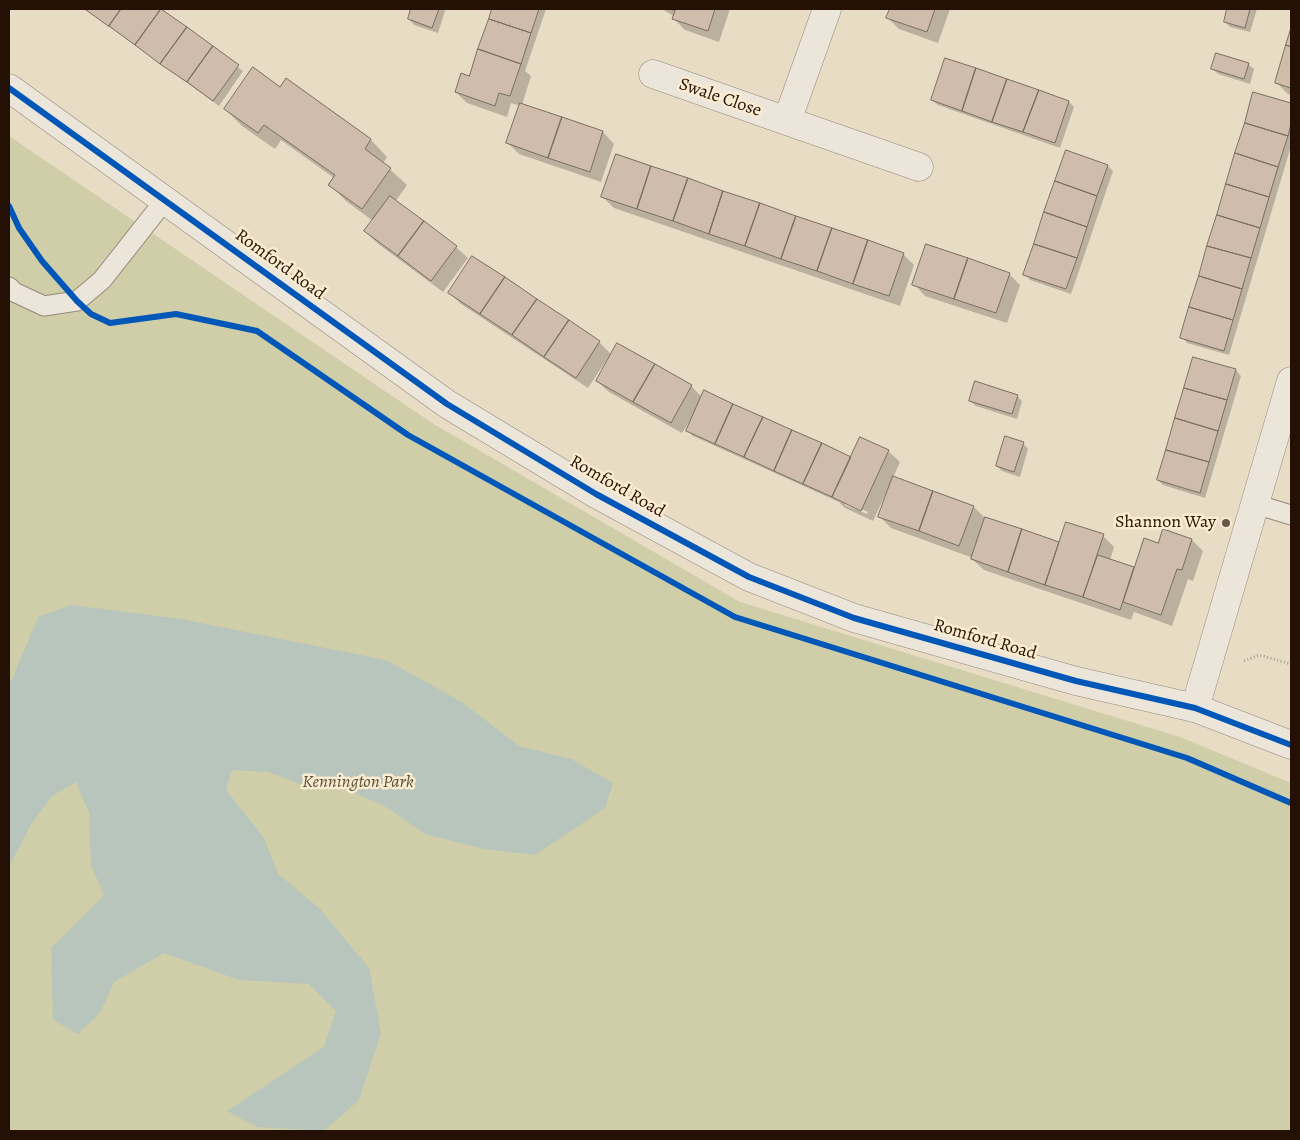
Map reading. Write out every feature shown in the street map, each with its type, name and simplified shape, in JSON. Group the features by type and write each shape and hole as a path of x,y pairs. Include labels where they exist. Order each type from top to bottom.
{"street":[{"path":"787,121 826,9"},
{"name":"Swale Close","path":"653,74 919,167"},
{"name":"Romford Road","path":"9,88 447,404 596,494 749,577 863,621 1076,681 1195,708 1291,745"},
{"path":"1195,708 1291,381"}],"lane":[{"path":"9,287 14,292 44,306 77,301 102,280 165,200"},
{"path":"1255,504 1291,515"}],"path":[{"path":"1238,663 1259,655 1291,664"}],"green space":[{"name":"Kennington Park","path":"9,136 432,423 740,602 1180,737 1291,783 1291,1131 9,1131"}],"shaded area":[{"path":"71,605 181,619 386,660 462,702 519,746 571,759 613,783 605,808 535,855 484,849 425,834 388,808 349,790 306,786 268,772 232,770 226,790 264,838 278,874 319,908 369,968 381,1033 359,1100 324,1131 257,1127 227,1111 324,1047 336,1011 309,984 239,980 164,953 114,982 100,1013 78,1034 53,1020 51,948 104,895 91,865 89,813 76,782 52,796 32,823 9,866 9,681 12,680 38,617"}],"building":[{"path":"85,9 121,9 109,26"},
{"path":"121,9 161,9 135,45 109,26"},
{"path":"161,9 187,27 160,64 135,45"},
{"path":"411,9 439,9 432,28 408,19"},
{"path":"492,9 539,9 531,33 489,19"},
{"path":"670,9 715,9 708,31 672,19 675,11"},
{"path":"890,9 935,9 927,32 886,18"},
{"path":"1227,9 1250,9 1245,28 1224,22"},
{"path":"489,19 531,33 521,64 478,49"},
{"path":"187,27 213,46 187,82 160,64"},
{"path":"1291,28 1291,47 1286,45"},
{"path":"1286,45 1291,47 1291,88 1275,83"},
{"path":"213,46 239,65 213,101 187,82"},
{"path":"478,49 521,64 510,96 499,93 495,106 455,92 461,73 469,76"},
{"path":"1216,53 1249,63 1244,79 1211,69"},
{"path":"945,58 976,68 962,111 931,100"},
{"path":"253,67 280,87 286,78 371,139 365,149 391,168 362,209 328,185 335,175 264,125 258,133 224,109"},
{"path":"976,68 1007,79 992,122 962,111"},
{"path":"1007,79 1039,90 1023,132 992,122"},
{"path":"1039,90 1069,101 1055,143 1023,132"},
{"path":"1253,92 1291,103 1291,124 1288,136 1245,123"},
{"path":"520,103 562,117 548,158 506,143"},
{"path":"562,117 603,131 590,172 548,158"},
{"path":"1245,123 1288,136 1278,167 1235,153"},
{"path":"1066,150 1108,165 1097,196 1055,181"},
{"path":"1235,153 1278,167 1269,197 1226,184"},
{"path":"616,154 651,166 637,209 601,197"},
{"path":"651,166 688,178 673,221 637,209"},
{"path":"688,178 723,191 709,234 673,221"},
{"path":"1055,181 1097,196 1087,227 1044,212"},
{"path":"1226,184 1269,197 1260,228 1217,215"},
{"path":"723,191 760,203 745,246 709,234"},
{"path":"390,196 424,221 398,256 364,231"},
{"path":"760,203 796,216 781,259 745,246"},
{"path":"1044,212 1087,227 1077,258 1034,244"},
{"path":"1217,215 1260,228 1251,258 1207,246"},
{"path":"796,216 832,228 817,271 781,259"},
{"path":"424,221 457,246 431,281 398,256"},
{"path":"832,228 868,240 853,284 817,271"},
{"path":"868,240 904,253 889,296 853,284"},
{"path":"926,244 968,258 954,299 912,285"},
{"path":"1034,244 1077,258 1066,289 1023,275"},
{"path":"1207,246 1251,258 1242,289 1199,276"},
{"path":"472,256 505,277 480,314 448,293"},
{"path":"968,258 1010,273 996,313 954,299"},
{"path":"1199,276 1242,289 1233,320 1189,307"},
{"path":"505,277 537,299 512,335 480,314"},
{"path":"537,299 569,320 544,357 512,335"},
{"path":"1189,307 1233,320 1224,351 1180,338"},
{"path":"569,320 600,341 576,378 544,357"},
{"path":"617,343 655,364 633,402 596,381"},
{"path":"1193,357 1236,369 1227,400 1184,388"},
{"path":"655,364 692,385 671,423 633,402"},
{"path":"975,381 1018,395 1012,414 969,401"},
{"path":"1184,388 1227,400 1218,431 1175,418"},
{"path":"704,390 733,404 715,444 686,431"},
{"path":"733,404 763,417 744,457 715,444"},
{"path":"763,417 792,430 774,471 744,457"},
{"path":"1175,418 1218,431 1209,462 1166,450"},
{"path":"792,430 822,443 803,484 774,471"},
{"path":"1005,436 1024,442 1014,472 996,466"},
{"path":"860,437 889,450 861,511 832,497"},
{"path":"822,443 851,457 832,497 803,484"},
{"path":"1166,450 1209,462 1200,493 1157,480"},
{"path":"893,476 933,491 919,531 878,517"},
{"path":"933,491 974,506 959,546 919,531"},
{"path":"985,517 1022,529 1008,572 971,559"},
{"path":"1066,522 1104,534 1083,597 1045,585"},
{"path":"1022,529 1059,542 1045,585 1008,572"},
{"path":"1163,529 1192,539 1182,570 1177,569 1161,615 1123,602 1144,538 1158,543"},
{"path":"1098,555 1134,567 1120,610 1083,597"}],"cycle path":[{"path":"9,88 447,404 596,494 749,577 854,618 1076,681 1195,708 1291,745"},
{"path":"9,206 19,228 42,261 91,314 110,323 176,314 257,331 408,435 735,617 1187,758 1291,803"}],"place":[{"name":"Shannon Way","path":"1226,523"}]}
